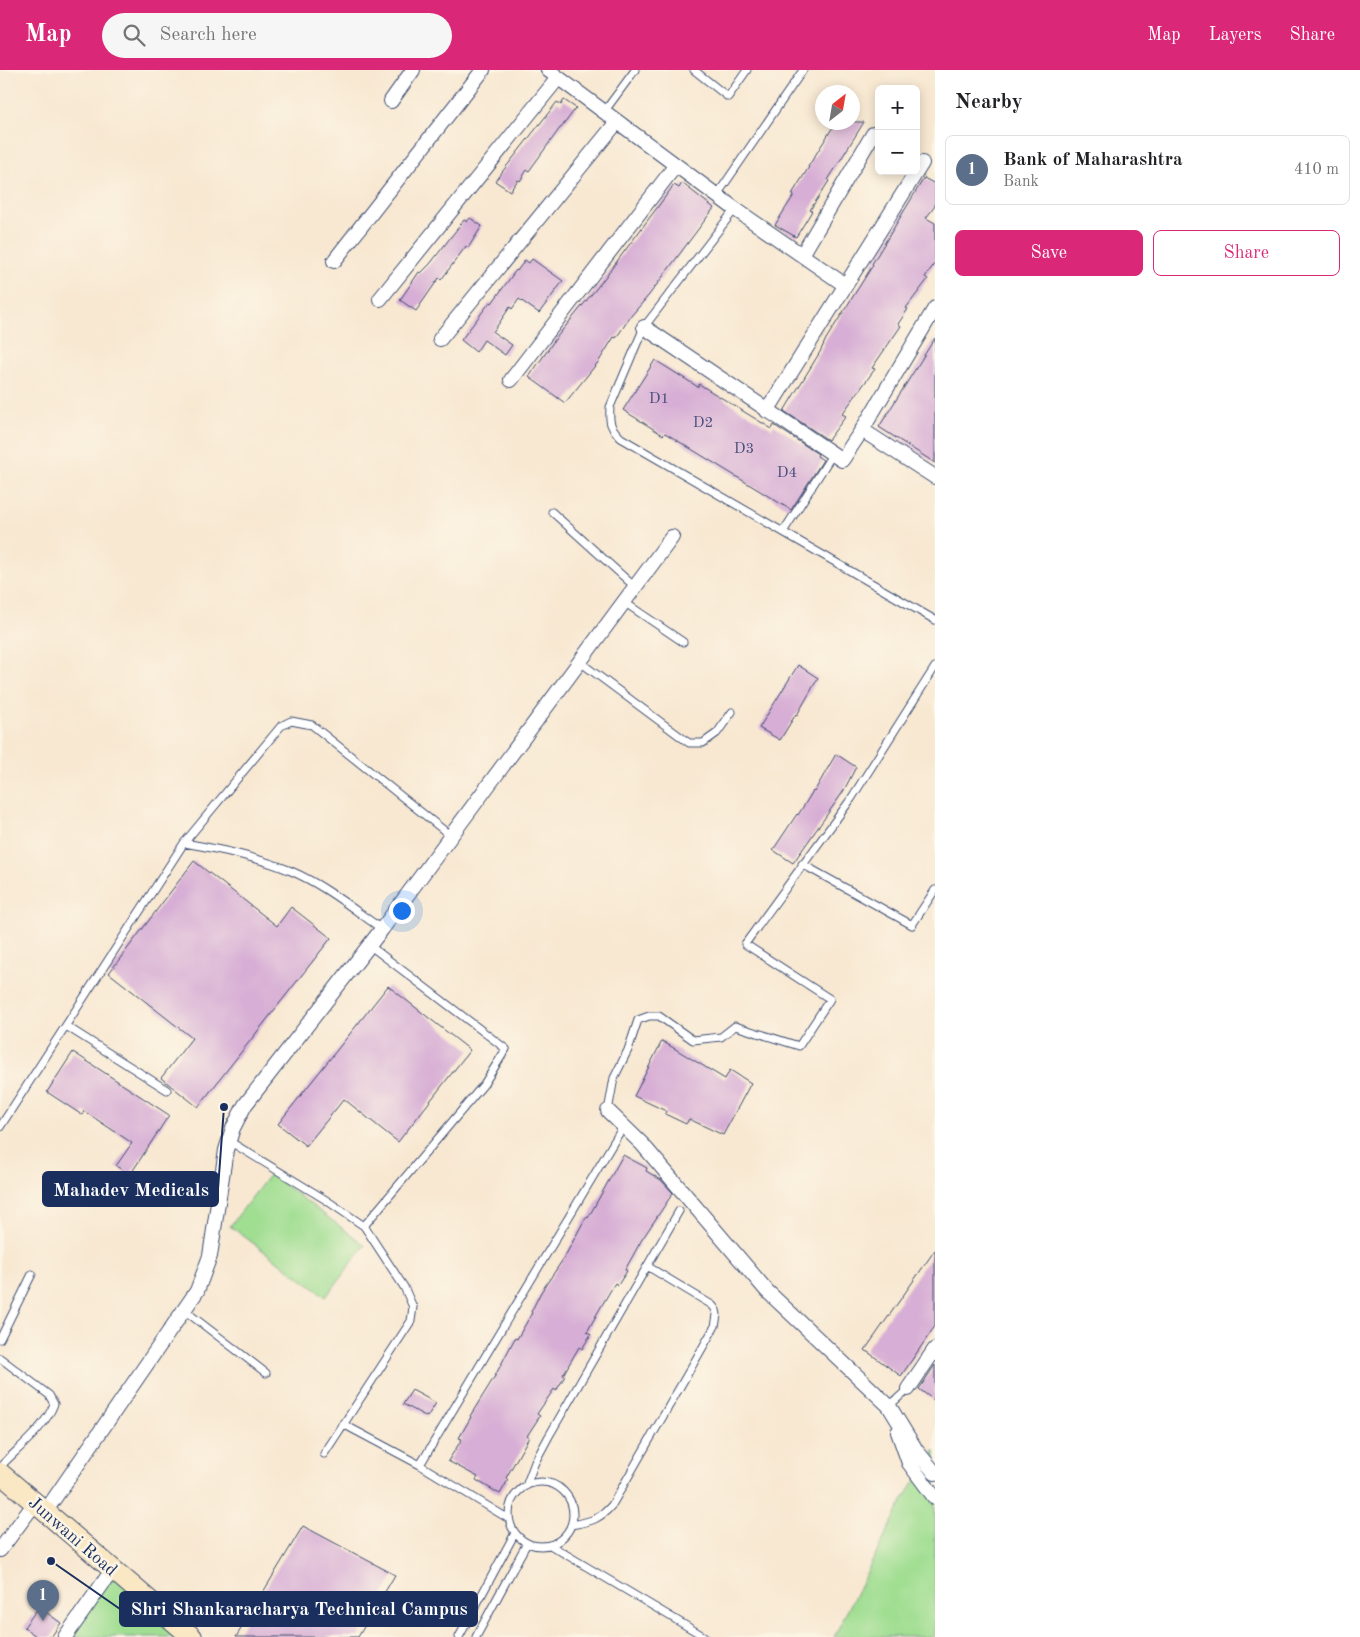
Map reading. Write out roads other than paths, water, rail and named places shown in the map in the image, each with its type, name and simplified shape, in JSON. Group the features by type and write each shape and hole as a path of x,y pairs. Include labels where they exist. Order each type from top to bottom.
{"main road":[{"name":"Junwani Road","path":"0,1473 192,1637"}],"street":[{"path":"391,101 413,70"},
{"path":"334,261 483,70"},
{"path":"380,299 553,74 735,209 845,285"},
{"path":"440,338 617,122"},
{"path":"802,255 874,134"},
{"path":"767,411 922,163"},
{"path":"511,380 676,165"},
{"path":"644,327 842,460 935,308"},
{"path":"862,430 935,477"},
{"path":"0,1550 40,1508 197,1291 210,1256 229,1141 245,1104 382,929 672,537"},
{"path":"608,1111 648,1150 767,1292 889,1406 916,1450 935,1473"},
{"path":"908,1389 935,1349"},
{"path":"889,1406 909,1463 935,1498"},
{"path":"66,1637 113,1569"}],"lane":[{"path":"604,112 635,70"},
{"path":"694,70 728,97 747,70"},
{"path":"717,195 803,70"},
{"path":"735,209 644,327 610,407 609,419 612,428 621,438 935,620"},
{"path":"783,532 832,455"},
{"path":"552,512 635,587"},
{"path":"624,602 683,642"},
{"path":"580,662 689,743 703,743 717,733 732,712"},
{"path":"608,1111 614,1078 628,1050 638,1020 649,1016 659,1016 693,1040 721,1037 735,1026 799,1046 830,999 745,944 851,799 935,667"},
{"path":"0,1127 184,843 281,726 291,721 312,725 450,836"},
{"path":"184,843 221,849 292,871 334,895 382,929"},
{"path":"802,864 912,925 935,890"},
{"path":"364,1226 484,1084 506,1049 369,945"},
{"path":"66,1026 167,1090"},
{"path":"420,1465 624,1125"},
{"path":"229,1141 301,1184 364,1226 404,1287 413,1307 411,1321 324,1454"},
{"path":"526,1486 535,1462 549,1436 680,1212"},
{"path":"572,1525 595,1520 604,1514 612,1504 715,1326 718,1315 712,1305 647,1266"},
{"path":"0,1339 32,1274"},
{"path":"184,1310 266,1373"},
{"path":"0,1358 49,1395 54,1404 42,1425 0,1467"},
{"path":"889,1406 908,1389"},
{"path":"343,1424 420,1465 510,1519"},
{"path":"533,1483 548,1483 562,1490 571,1502 573,1510 572,1525 564,1538 550,1545 542,1546 527,1543 515,1533 510,1519 511,1504 514,1497 526,1486 533,1483"},
{"path":"459,1637 515,1533"},
{"path":"476,1637 527,1543"},
{"path":"550,1545 705,1637"}],"place":[{"name":"Mahadev Medicals","path":"224,1107"},
{"name":"Shri Shankaracharya Technical Campus","path":"51,1561"},
{"name":"Bank of Maharashtra","path":"43,1621"}]}
